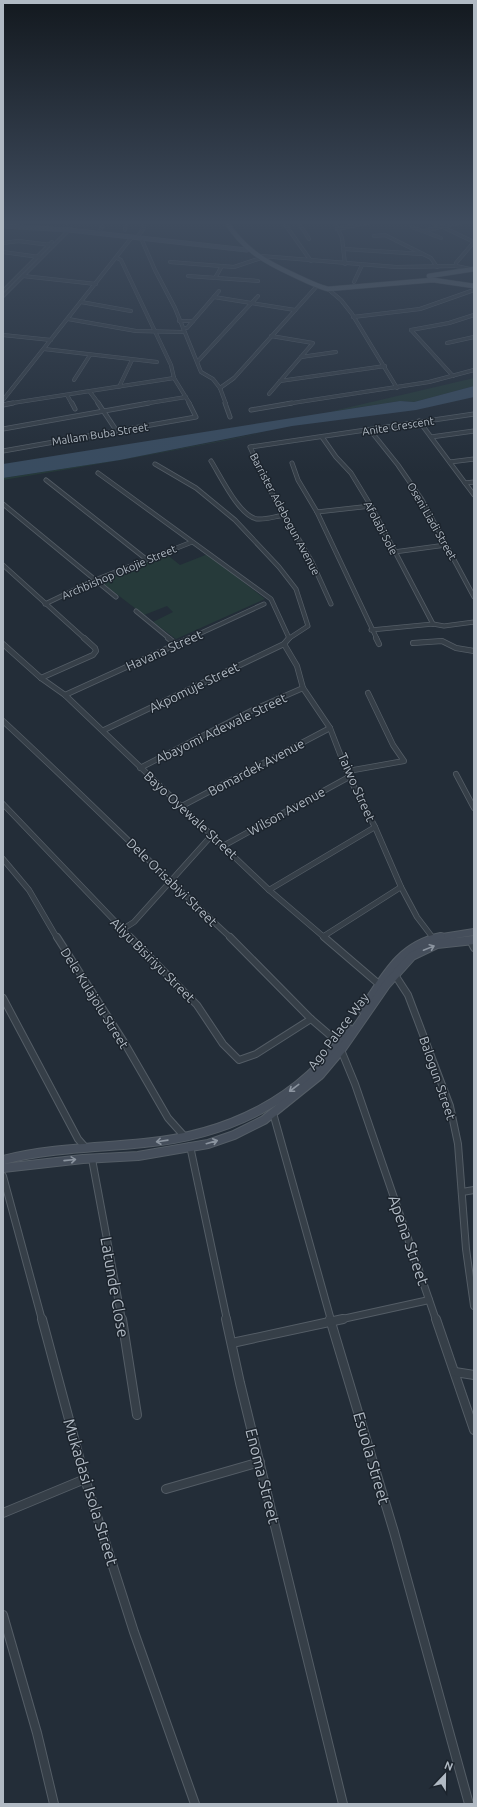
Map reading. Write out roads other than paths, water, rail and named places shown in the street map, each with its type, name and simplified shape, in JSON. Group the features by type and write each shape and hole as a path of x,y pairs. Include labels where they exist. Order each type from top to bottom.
{"main road":[{"name":"Ago Palace Way","path":"3,1160 33,1152 146,1143 186,1138 234,1122 272,1104 312,1074 340,1047 380,985 410,949 433,938 473,937"},
{"name":"Ago Palace Way","path":"3,1168 42,1163 138,1156 208,1144 234,1135 264,1120 306,1088 320,1075 406,962 427,948 437,944 473,937"},
{"path":"42,1163 46,1151"},
{"path":"30,1165 33,1152"}],"street":[{"path":"3,400 79,304"},
{"path":"94,304 131,311"},
{"path":"3,429 186,397 174,378 171,365 141,304"},
{"path":"173,304 179,321 198,361 201,372 213,379 220,388 230,416"},
{"path":"68,319 136,331 155,332 183,330 187,328 208,304"},
{"path":"198,361 251,304"},
{"path":"260,304 295,310"},
{"path":"220,388 234,378 300,304"},
{"path":"345,304 385,366 397,388"},
{"path":"353,317 420,309 433,304"},
{"path":"453,376 411,330 450,323 474,315"},
{"path":"179,321 193,321"},
{"path":"3,335 51,340"},
{"path":"269,394 313,343 271,336"},
{"path":"447,343 474,337"},
{"path":"44,349 157,362"},
{"path":"301,357 336,352"},
{"path":"74,380 90,355"},
{"path":"119,387 132,360"},
{"path":"280,381 385,366"},
{"path":"252,410 397,388 429,382 474,370"},
{"path":"3,405 174,378"},
{"path":"90,392 116,430"},
{"path":"68,395 75,409"},
{"name":"Mallam Buba Street","path":"3,450 116,430 151,426 196,417 186,397"},
{"name":"Anite Crescent","path":"322,437 419,421 474,414"},
{"path":"419,421 474,495"},
{"name":"Oseni Liadi Street","path":"370,430 422,500 474,597"},
{"path":"431,437 474,431"},
{"name":"Afolabi Sole","path":"322,437 336,457 351,473 371,506 433,624"},
{"name":"Barrister Adebogun Avenue","path":"322,437 257,444 250,448 269,488 312,562 331,604"},
{"path":"450,462 474,459"},
{"path":"211,460 238,504 250,517 257,519 285,515"},
{"path":"292,463 298,480 317,512 340,559 371,630 379,644"},
{"path":"155,464 196,488 235,520 283,572 296,589 308,626 284,644"},
{"path":"98,473 271,600 290,638"},
{"path":"46,480 146,559"},
{"path":"465,483 474,482"},
{"path":"3,504 116,597"},
{"path":"317,512 371,506"},
{"name":"Archbishop Okojie Street","path":"46,604 95,580 192,542"},
{"path":"394,552 446,545"},
{"path":"3,565 95,648 96,651 90,657 41,678"},
{"name":"Havana Street","path":"65,694 264,604"},
{"path":"136,611 176,644"},
{"path":"371,630 433,624 444,626 474,622"},
{"path":"413,643 442,641 456,648 474,652"},
{"name":"Bayo Oyewale Street","path":"3,644 41,678 65,694 104,730 140,768 270,890 380,985"},
{"name":"Taiwo Street","path":"284,644 297,666 303,688 330,728 350,777 401,888 418,917 433,938"},
{"name":"Akpomuje Street","path":"104,730 284,644"},
{"name":"Abayomi Adewale Street","path":"140,768 255,709 303,688"},
{"path":"348,771 404,761 393,745 368,693"},
{"name":"Dele Orisabiyi Street","path":"3,722 65,778 170,882 241,947 310,1019 340,1047"},
{"name":"Bomardek Avenue","path":"182,806 330,728"},
{"path":"456,774 474,808"},
{"name":"Wilson Avenue","path":"223,846 350,777"},
{"name":"Aliyu Bisiriyu Street","path":"3,804 73,879 197,1005 223,1044 239,1060 256,1054 310,1019"},
{"path":"270,890 374,827"},
{"path":"123,929 138,918 212,835"},
{"name":"Dele Kulajolu Street","path":"3,860 29,890 71,961 124,1042 168,1118 186,1138"},
{"path":"324,936 401,888"},
{"path":"473,937 474,948"},
{"name":"Balogun Street","path":"395,975 408,995 450,1106 458,1144 466,1249 472,1280 474,1306"},
{"path":"3,998 78,1139 85,1147"},
{"name":"Apena Street","path":"340,1047 355,1084 474,1430"},
{"name":"Esuola Street","path":"272,1113 330,1321 394,1532 469,1804"},
{"name":"Enoma Street","path":"190,1146 240,1383 343,1804"},
{"name":"Latunde Close","path":"92,1159 113,1266 137,1415"},
{"name":"Mukadasi Isola Street","path":"3,1176 86,1479 134,1632 195,1804"},
{"path":"462,1192 474,1190"},
{"path":"232,1343 430,1300"},
{"path":"455,1372 474,1375"},
{"path":"166,1489 260,1462"},
{"path":"3,1513 86,1479"},
{"path":"3,1615 38,1733 54,1804"}],"water":[{"path":"474,386 474,397 416,410 292,426 120,460 3,478 3,464 400,401 414,402"}]}
